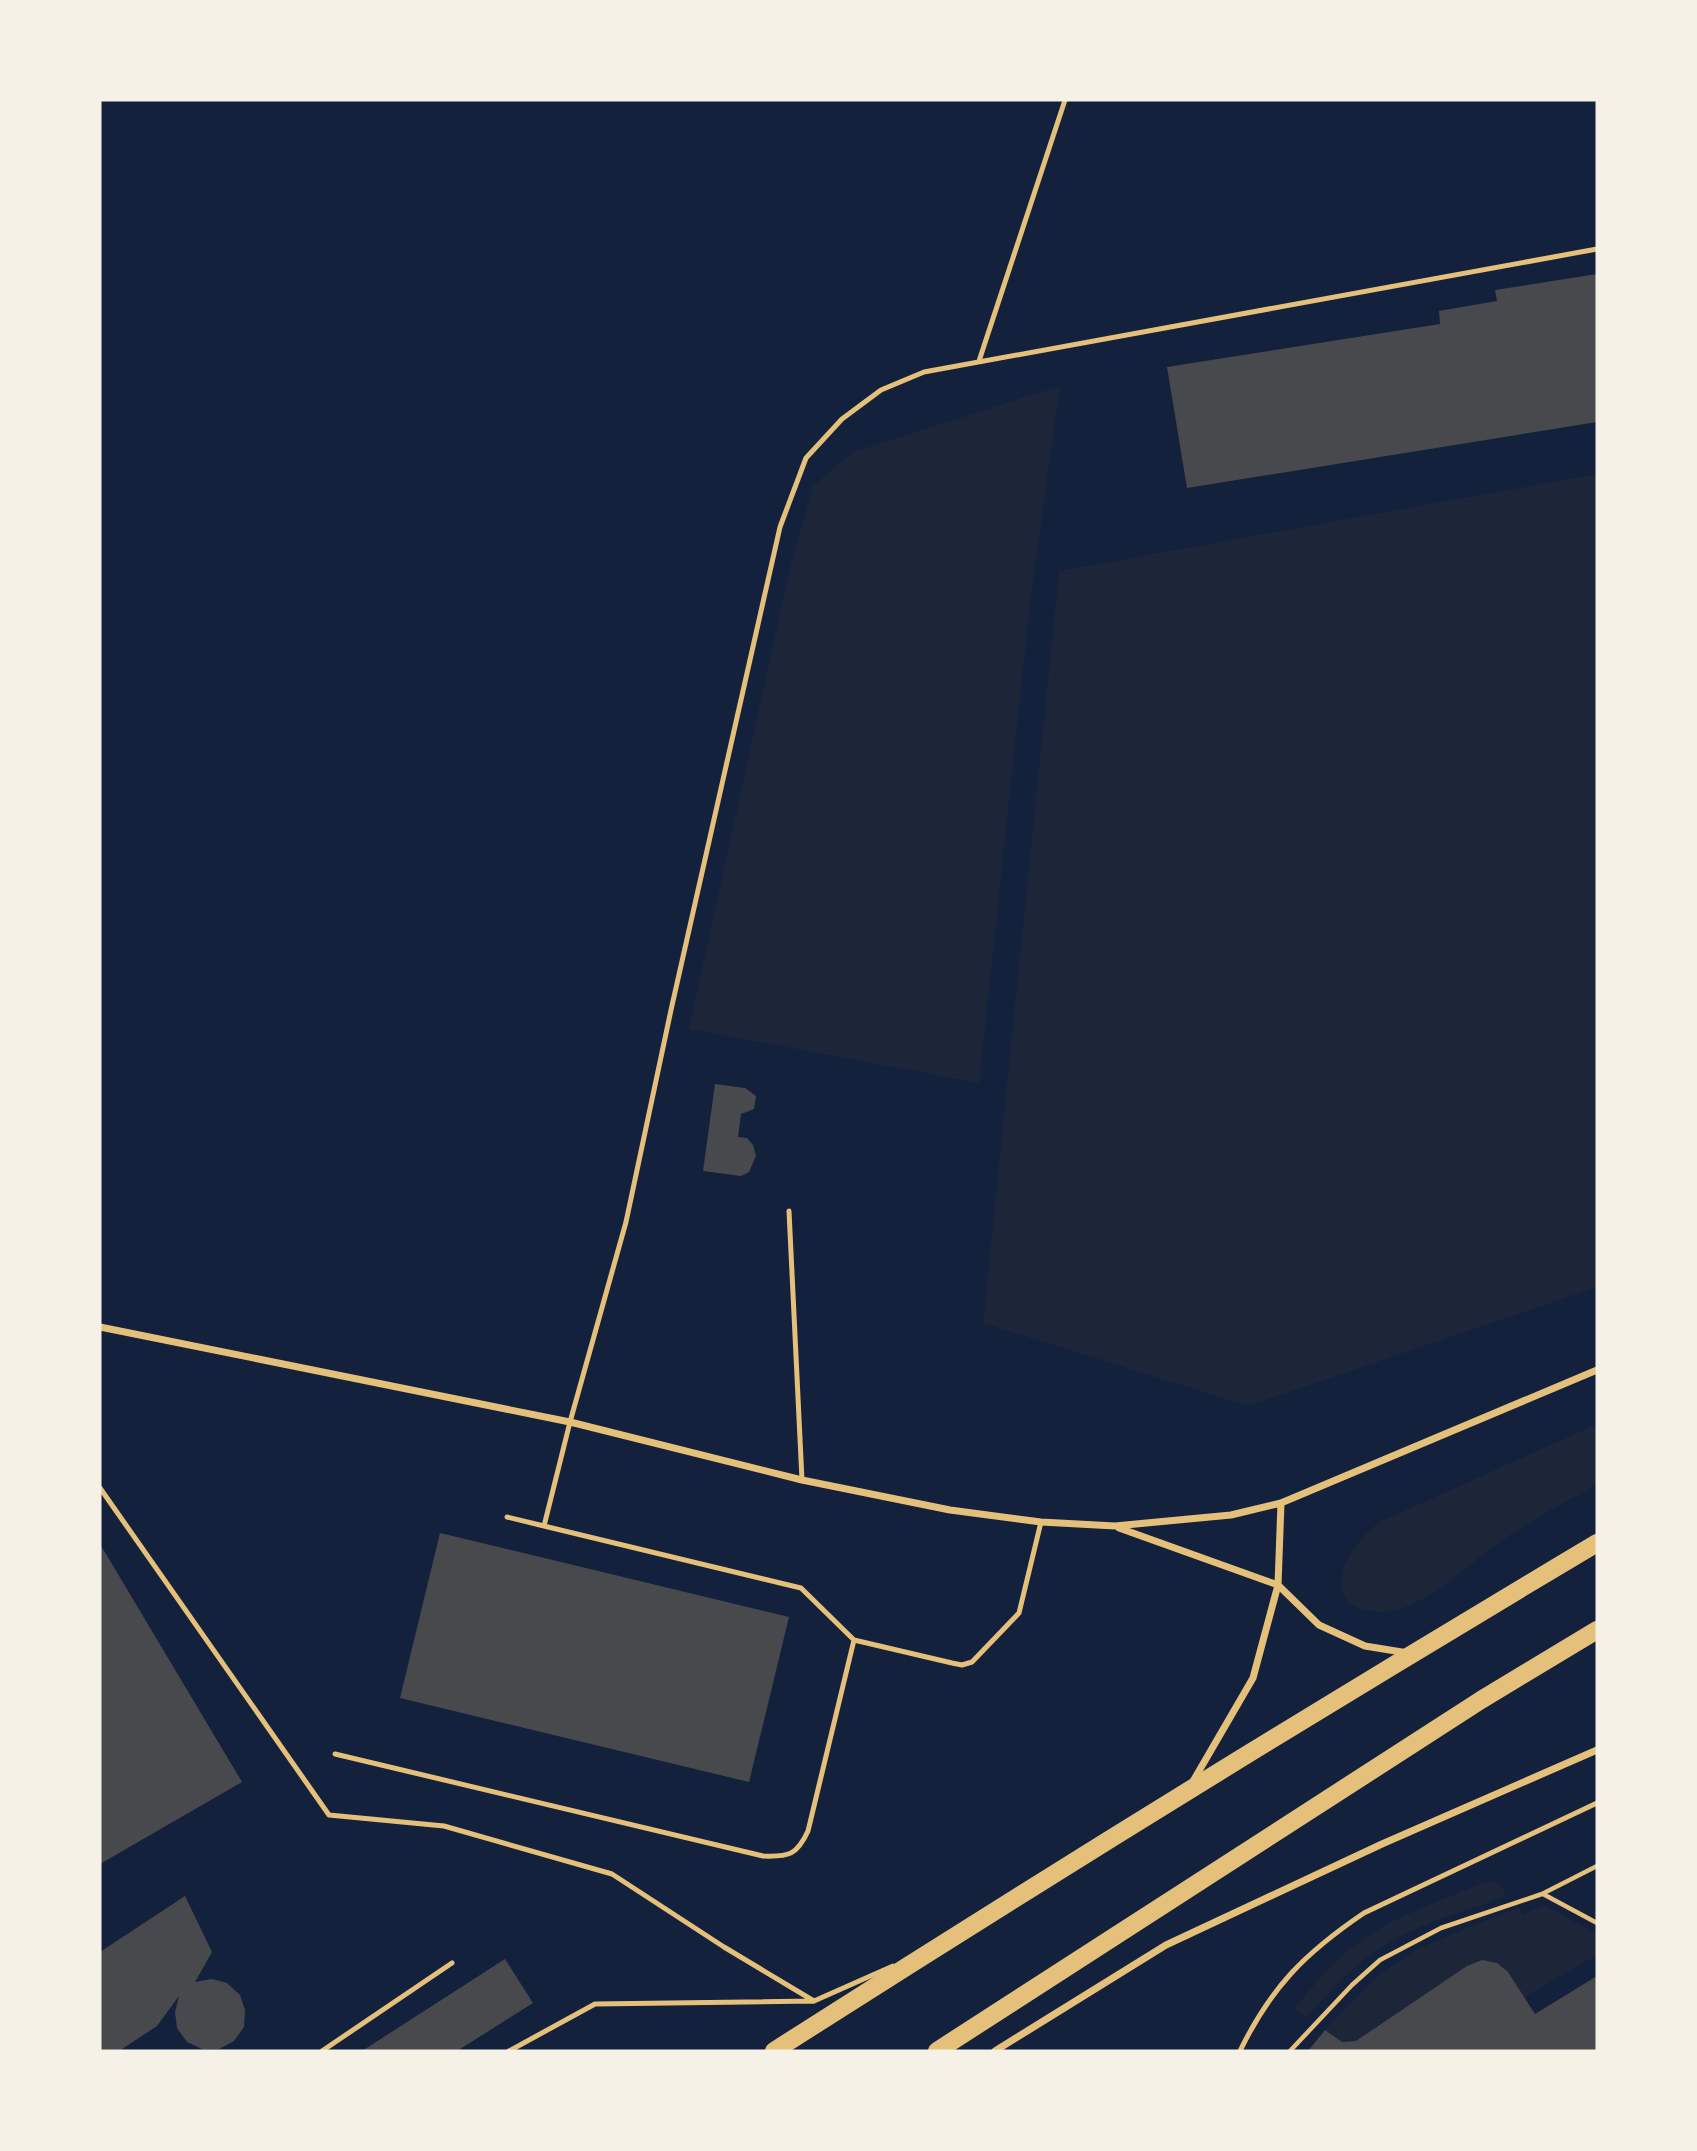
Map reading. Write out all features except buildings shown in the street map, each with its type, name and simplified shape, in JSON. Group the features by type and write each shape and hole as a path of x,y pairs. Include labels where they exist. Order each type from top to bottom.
{"main road":[{"path":"774,2051 1188,1790 1410,1654 1597,1544"},
{"path":"937,2051 1481,1700 1597,1630"}],"street":[{"path":"100,1328 570,1422 802,1480 950,1510 1041,1522 1115,1527 1231,1515 1281,1503 1597,1370"},
{"path":"1188,1790 1253,1678 1278,1585 1281,1503"},
{"path":"1115,1527 1278,1585 1319,1625 1365,1646 1410,1654"},
{"path":"995,2051 1166,1945 1382,1844 1597,1750"}],"lane":[{"path":"979,361 1065,100"},
{"path":"544,1526 626,1222 780,527 806,458 842,419 881,390 924,372 1597,249"},
{"path":"789,1211 802,1480"},
{"path":"100,1488 329,1815 444,1826 612,1874 724,1947 814,2001"},
{"path":"507,1517 801,1588 854,1640 962,1665 972,1662 1019,1613 1041,1522"},
{"path":"335,1754 763,1856 785,1857 801,1847 808,1831 854,1640"},
{"path":"1240,2051 1261,2013 1286,1978 1306,1956 1334,1933 1364,1913 1597,1803"},
{"path":"509,2051 595,2004 814,2001 937,1947"},
{"path":"321,2051 452,1963"}],"path":[{"path":"1290,2051 1352,1985 1380,1960 1441,1928 1542,1894 1597,1866"},
{"path":"1542,1894 1597,1923"}],"shaded area":[{"path":"1060,386 1030,603 979,1083 689,1029 789,572 813,486 853,452"},
{"path":"1597,474 1597,1287 1248,1406 983,1323 1059,571"},
{"path":"1597,1424 1597,1484 1524,1526 1439,1588 1405,1607 1387,1612 1370,1611 1353,1605 1344,1595 1341,1583 1350,1556 1359,1542 1380,1522"},
{"path":"1493,1881 1502,1888 1506,1896 1433,1922 1390,1942 1345,1976 1307,2018 1294,2009 1334,1963 1364,1939 1414,1912 1484,1882"},
{"path":"1544,1905 1597,1934 1597,1955 1524,1997 1356,2041 1342,2042 1325,2030 1374,1979 1415,1950 1519,1907 1522,1915"}]}
